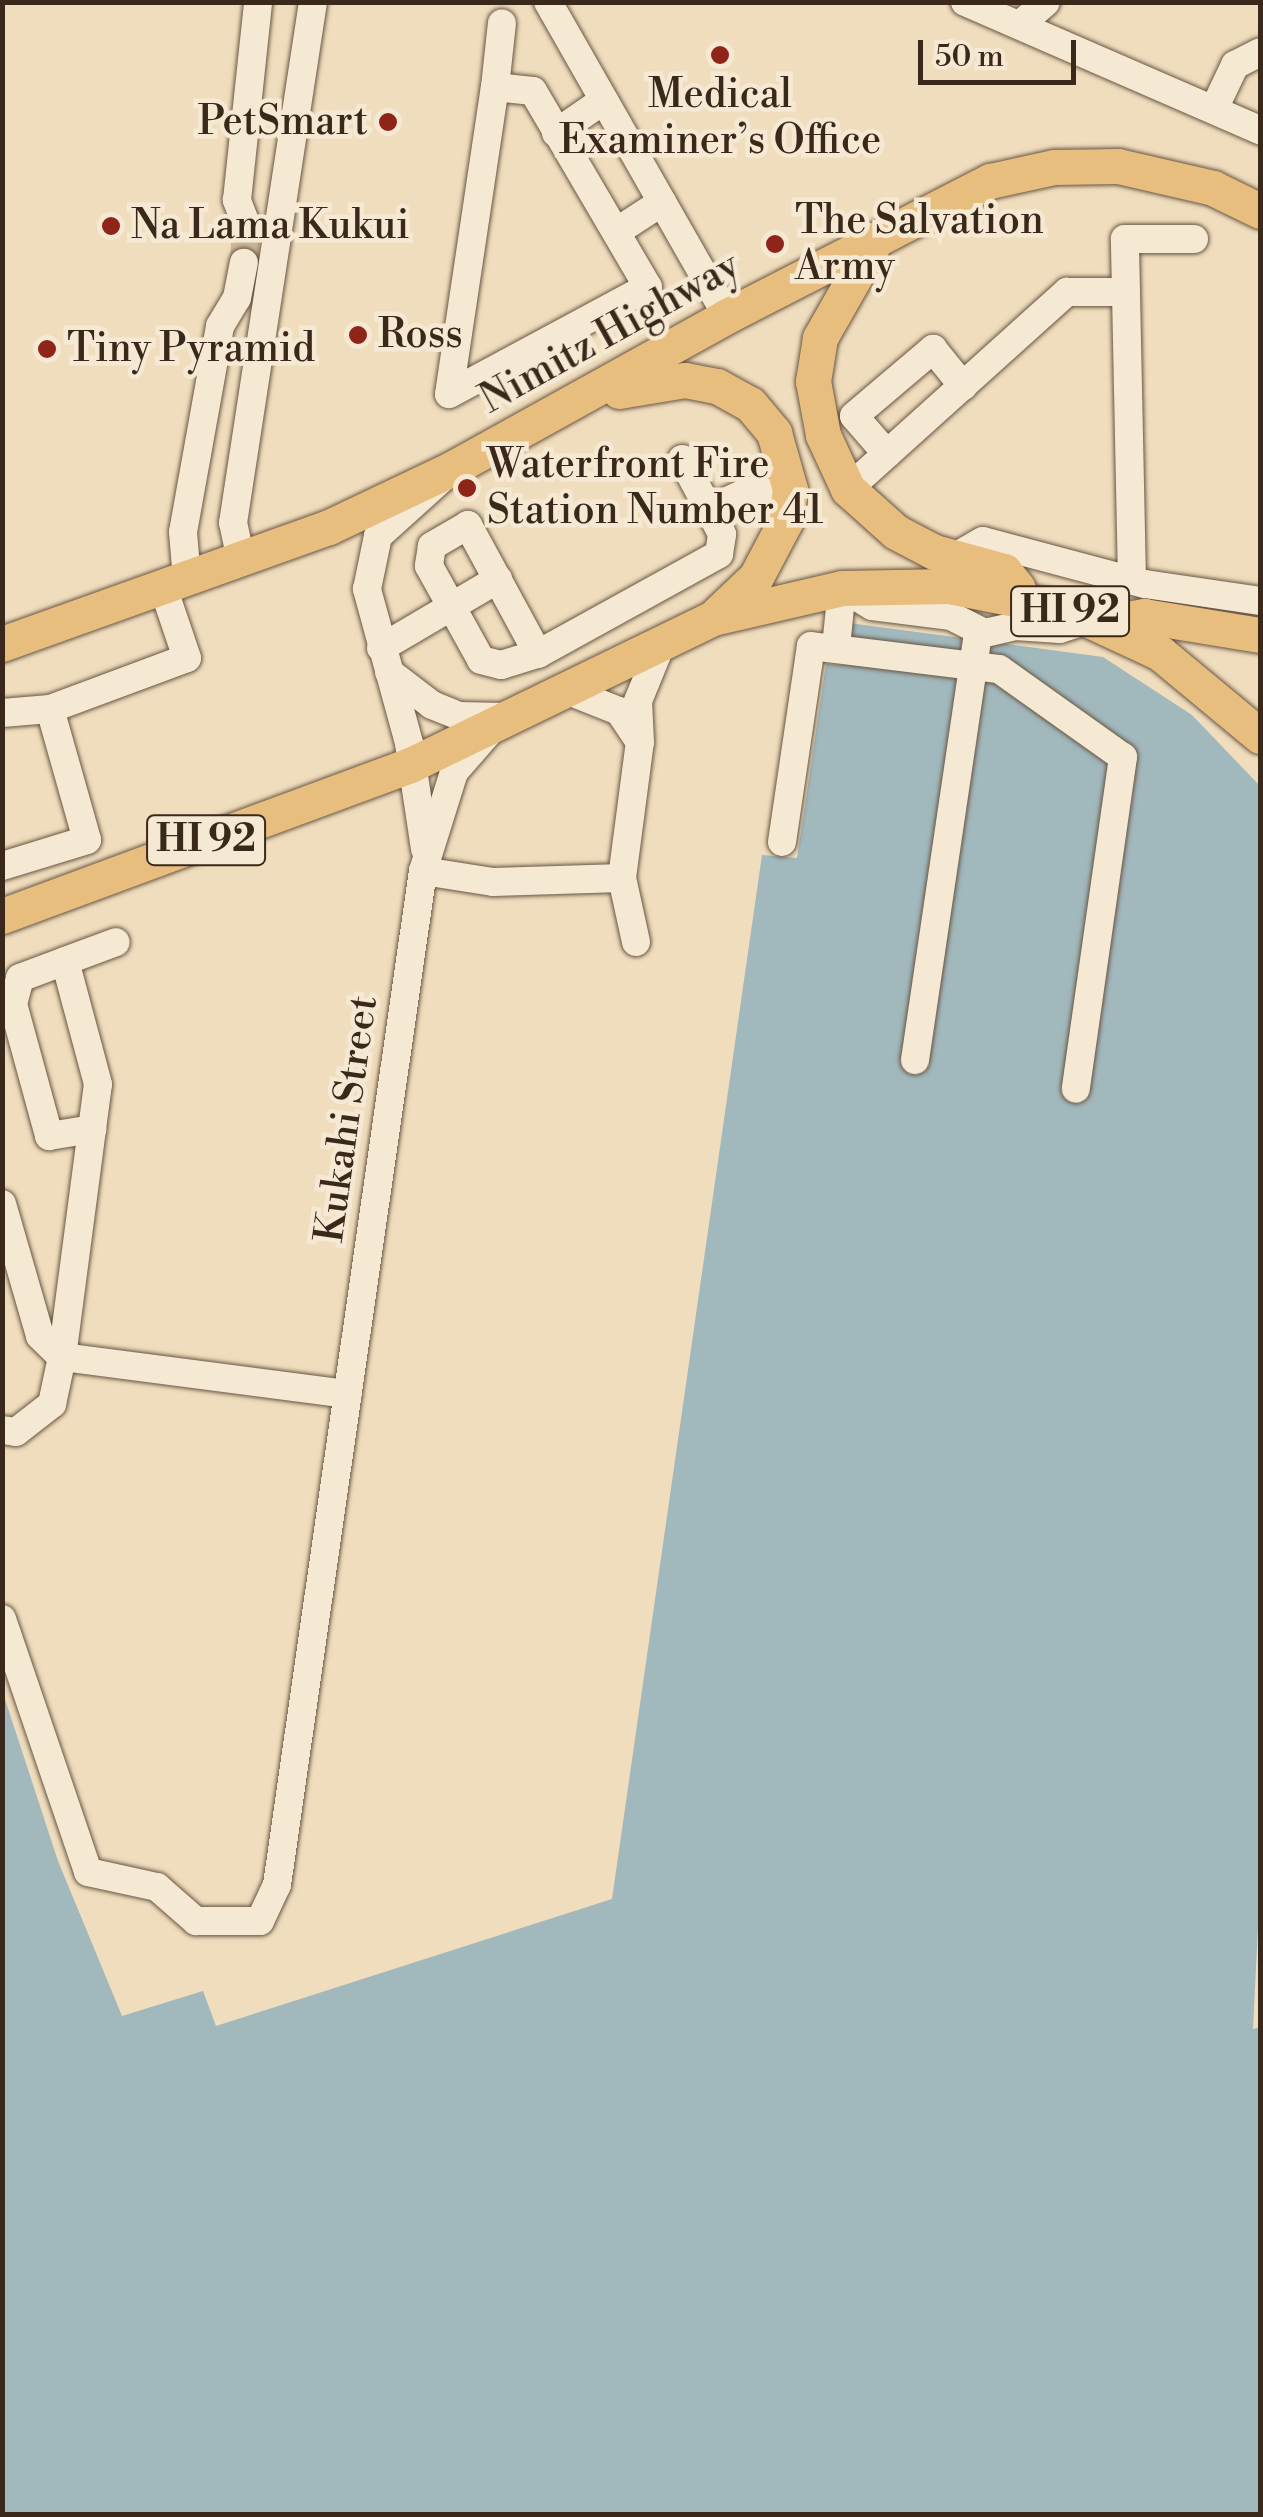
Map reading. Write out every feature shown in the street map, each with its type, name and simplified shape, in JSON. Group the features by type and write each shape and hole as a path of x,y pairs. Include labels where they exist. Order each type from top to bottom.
{"main road":[{"name":"Nimitz Highway","path":"2,644 241,560 452,468 727,316 990,181 1054,167 1151,170 1260,211"},
{"path":"879,236 828,314 815,359 818,417 848,490 896,532 953,558 1004,571 1026,598"},
{"path":"578,401 655,382 717,386 750,404 774,433 790,495 786,520 756,577 713,618"},
{"path":"790,495 848,490"},
{"name":"HI 92","path":"2,916 410,765 490,731 713,618 842,588 948,586 1026,598 1090,618 1187,672 1260,736"},
{"path":"1090,618 1177,604 1260,635"}],"street":[{"path":"246,224 236,200 258,2"},
{"path":"241,560 232,523 312,2"},
{"path":"548,2 727,316"},
{"path":"966,2 1022,22 1260,130"},
{"path":"1022,22 1046,2"},
{"path":"495,87 533,91 648,287 449,394 502,23"},
{"path":"1214,109 1236,65 1260,52"},
{"path":"556,133 604,100"},
{"path":"616,232 662,202"},
{"path":"1132,580 1125,239 1194,239"},
{"path":"2,712 50,710 187,658 175,583 220,326 238,298 244,263"},
{"path":"848,490 1067,292 1126,292"},
{"path":"886,454 854,416 933,350 963,386"},
{"path":"538,654 468,525 436,542 429,566 450,609 487,663 538,654 715,560 723,541 682,459"},
{"name":"Kukahi Street","path":"424,863 410,765 367,589 372,553 390,522 452,468"},
{"path":"710,509 749,491 790,495"},
{"path":"953,558 983,541 1132,580 1177,604 1260,601"},
{"path":"836,647 842,588 872,606 952,616 978,632 1060,629 1090,618 1093,570"},
{"path":"498,579 450,609 385,660 432,704 460,716 493,720 535,709"},
{"path":"916,1060 978,632"},
{"path":"782,842 811,646 999,669 1122,758 1076,1089"},
{"path":"636,942 622,878 640,742 641,684 660,647"},
{"path":"570,692 620,710 640,742"},
{"path":"50,710 95,882"},
{"name":"Kukahi Street","path":"2,1620 88,1872 157,1888 196,1921 260,1921 278,1884 424,863 454,772 490,731"},
{"path":"2,866 87,840"},
{"path":"424,863 492,882 622,878"},
{"path":"92,1129 49,1136 12,1004 20,978 116,942"},
{"path":"2,1430 16,1432 52,1404 62,1357 98,1084 65,961"},
{"path":"2,1204 40,1336 62,1357 348,1394"}],"water":[{"path":"849,623 1103,657 1192,715 1260,786 1260,1885 1253,2029 1260,2027 1260,2514 3,2514 2,1690 58,1861 122,2016 203,1991 216,2026 612,1899 762,855 797,858 826,664 843,665"}],"tunnel":[{"path":"244,263 246,224"}],"place":[{"name":"Medical Examiner’s Office","path":"720,55"},
{"name":"PetSmart","path":"388,122"},
{"name":"Na Lama Kukui","path":"111,226"},
{"name":"The Salvation Army","path":"775,244"},
{"name":"Ross","path":"358,335"},
{"name":"Tiny Pyramid","path":"47,349"},
{"name":"Waterfront Fire Station Number 41","path":"467,488"}]}
